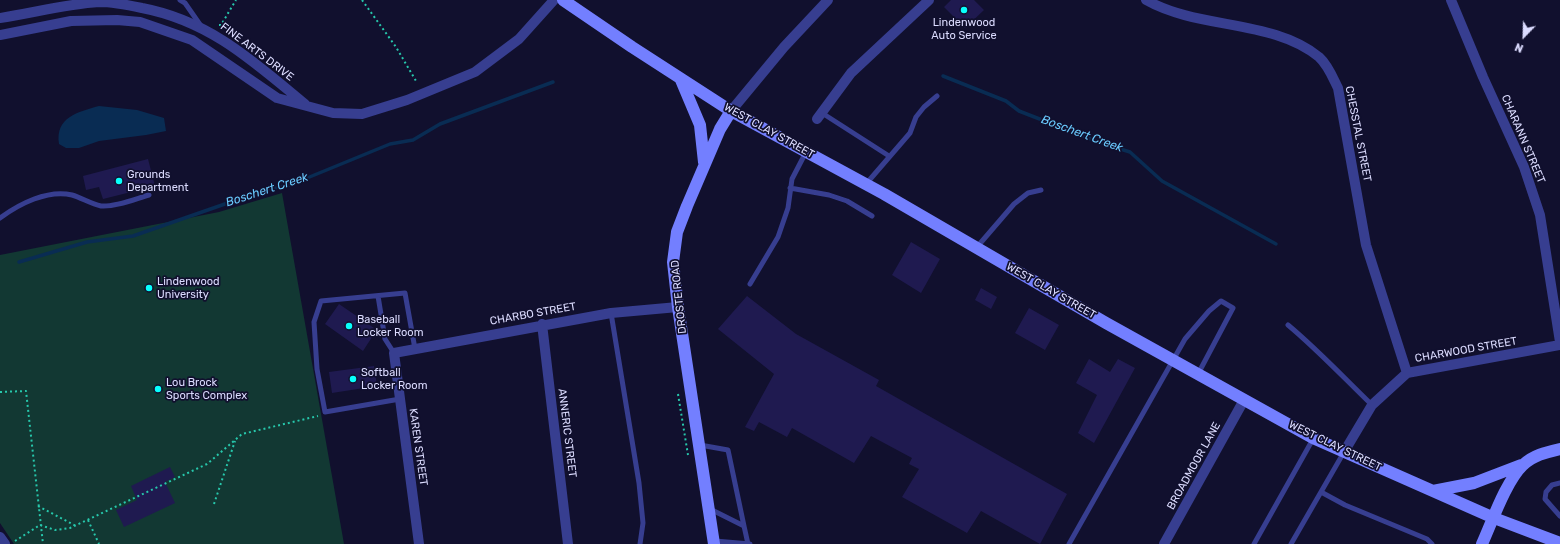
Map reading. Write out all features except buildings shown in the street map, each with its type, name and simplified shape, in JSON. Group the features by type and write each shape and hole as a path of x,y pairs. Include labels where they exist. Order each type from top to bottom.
{"main road":[{"name":"WEST CLAY STREET","path":"571,2 681,79 731,111 866,184 1244,400 1314,438 1344,452 1494,518 1560,543"},
{"path":"681,79 700,125 704,163"},
{"name":"DROSTE ROAD","path":"714,543 678,307 674,262 677,232 704,163 720,129 731,111"},
{"path":"1433,491 1474,483 1524,464 1544,452 1560,449"},
{"path":"1482,544 1512,477 1524,464"}],"street":[{"name":"FINE ARTS DRIVE","path":"0,35 71,21 117,20 140,22 192,40 277,98 333,113 362,114 407,100 476,72 519,39 554,0"},
{"name":"DROSTE ROAD","path":"731,111 784,47 828,0"},
{"name":"CHESSTAL STREET","path":"1146,0 1174,12 1205,21 1283,37 1300,44 1320,58 1331,73 1338,88 1366,245 1407,373"},
{"name":"CHARANN STREET","path":"1451,0 1483,77 1524,167 1540,215 1560,342"},
{"name":"FINE ARTS DRIVE","path":"0,18 103,1 167,13 202,27 232,45 308,106"},
{"path":"819,116 851,73 924,1"},
{"name":"CHARBO STREET","path":"394,353 542,324 612,313 678,307"},
{"name":"ANNERIC STREET","path":"542,324 568,544"},
{"name":"CHARWOOD STREET","path":"1344,452 1372,405 1407,373 1560,345"},
{"name":"KAREN STREET","path":"394,353 419,544"},
{"name":"BROADMOOR LANE","path":"1164,544 1244,400"},
{"path":"0,537 9,543"}],"lane":[{"path":"180,0 186,3 202,27"},
{"path":"866,184 910,133 916,117 924,107 937,96"},
{"path":"819,116 889,156"},
{"path":"750,284 778,237 788,208 792,179 806,152"},
{"path":"790,188 829,195 847,201 872,216"},
{"path":"976,248 1014,204 1028,193 1041,190"},
{"path":"0,218 18,206 30,201 55,195 71,195 100,206 109,206 149,195"},
{"path":"400,399 325,412 317,369 314,322 321,301 405,293 415,349"},
{"path":"378,296 385,339 394,353"},
{"path":"1069,544 1185,339 1209,311 1221,301 1233,308 1198,374"},
{"path":"612,313 639,483 643,523 640,544"},
{"path":"1288,325 1315,347 1372,405"},
{"path":"1254,544 1314,438"},
{"path":"700,445 728,450 749,544 714,543"},
{"path":"1291,544 1344,452"},
{"path":"1560,483 1552,485 1546,492 1545,499 1560,516"},
{"path":"1321,492 1345,505 1427,539 1432,544"},
{"path":"709,509 744,526"}],"path":[{"path":"218,26 222,25 236,0"},
{"path":"362,0 396,47 416,81"},
{"path":"0,392 26,391 43,544"},
{"path":"9,543 40,525 62,530 76,526 207,464 242,434 322,416"},
{"path":"214,504 235,440"},
{"path":"38,506 76,526"},
{"path":"88,520 99,544"}],"green space":[{"name":"Lou Brock Sports Complex","path":"282,193 344,544 14,544 0,523 0,255 219,212"}],"water":[{"path":"99,106 137,110 164,118 166,131 99,141 79,148 66,148 59,144 59,135 64,122 76,114"}],"waterway":[{"name":"Boschert Creek","path":"943,76 1006,101 1019,111 1104,144 1130,152 1162,181 1276,244"},
{"name":"Boschert Creek","path":"19,262 87,242 133,236 268,189 290,185 390,144 413,140 440,124 553,82"}],"place":[{"name":"Lindenwood Auto Service","path":"964,10"},
{"name":"Grounds Department","path":"119,181"},
{"name":"Lindenwood University","path":"149,288"},
{"name":"Baseball Locker Room","path":"349,326"},
{"name":"Softball Locker Room","path":"353,379"},
{"name":"Lou Brock Sports Complex","path":"158,389"}]}
